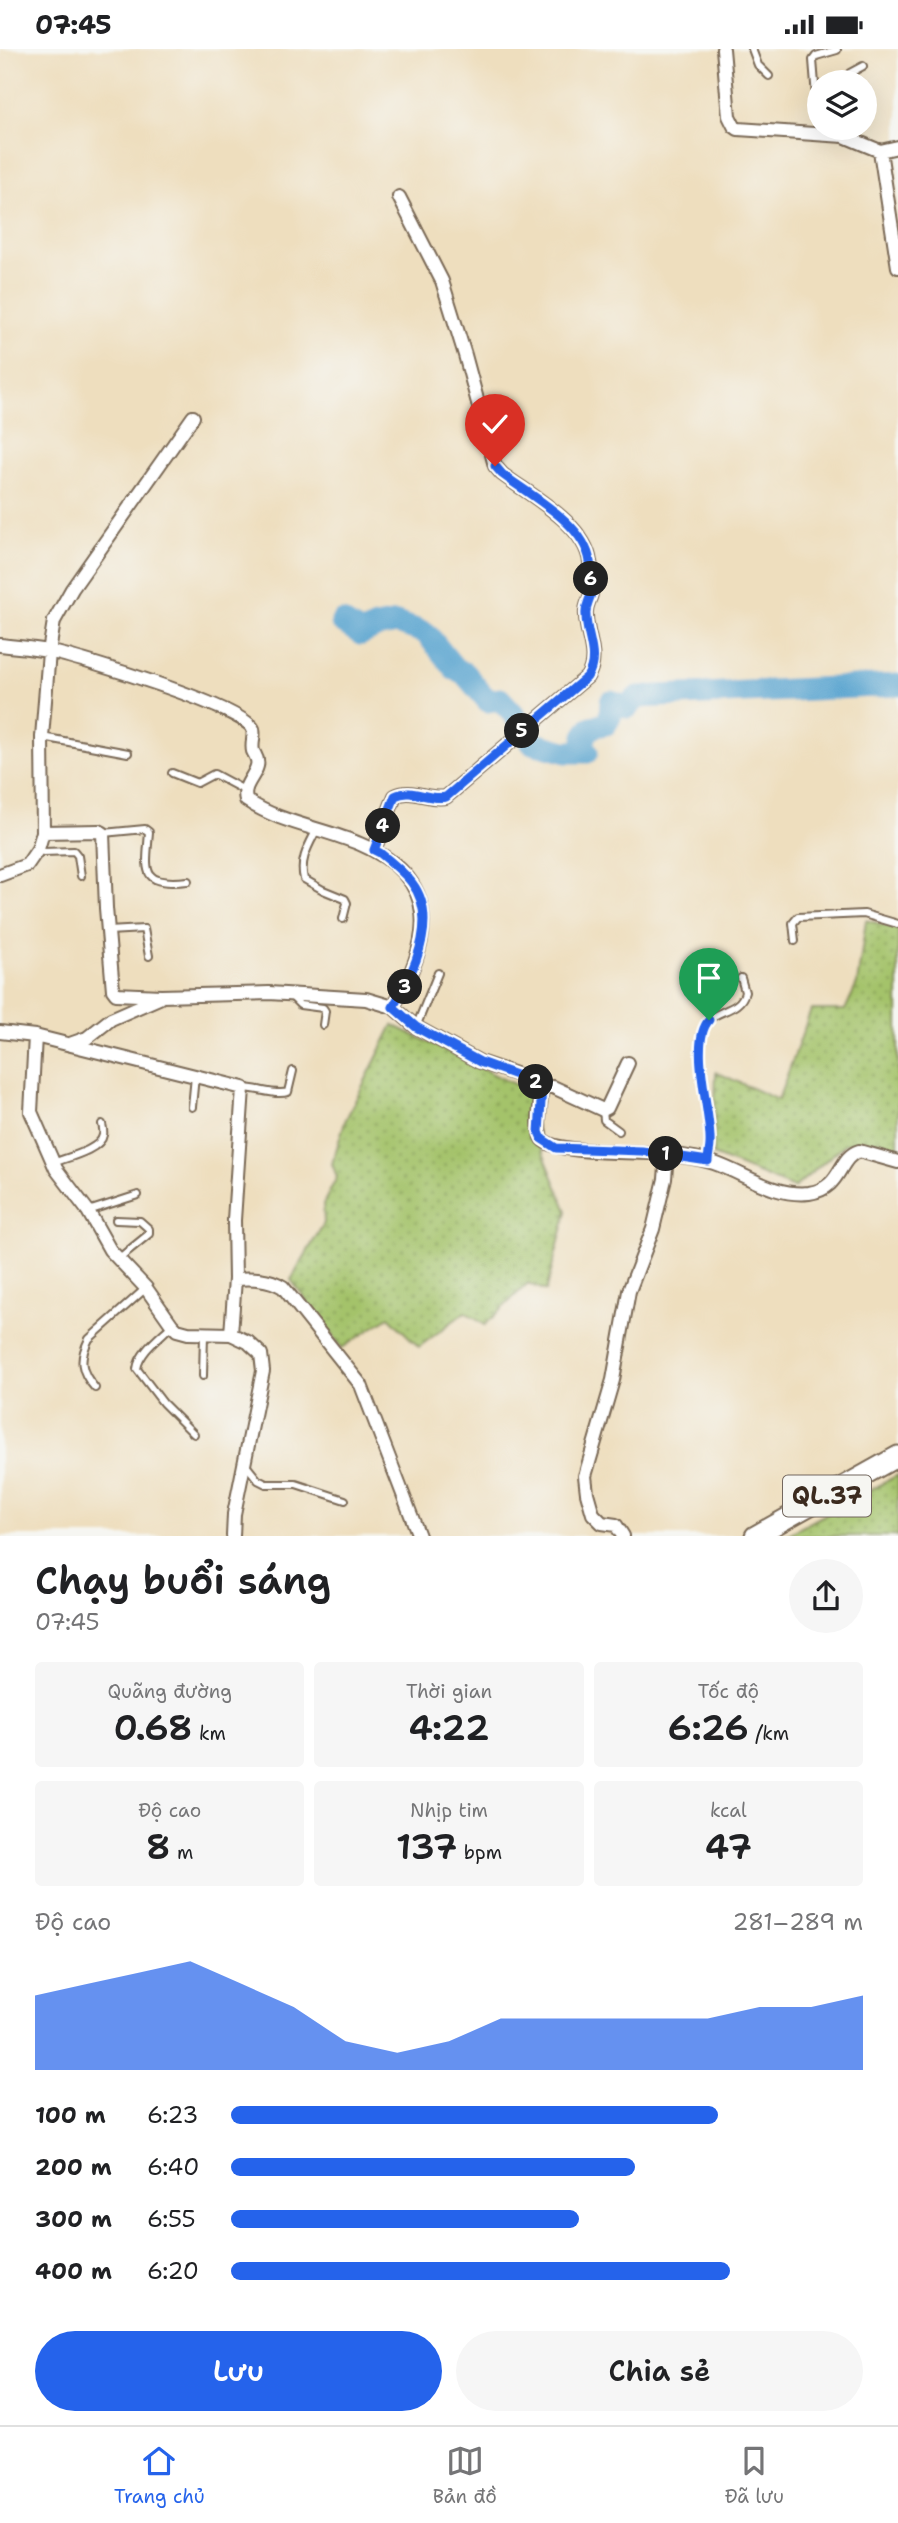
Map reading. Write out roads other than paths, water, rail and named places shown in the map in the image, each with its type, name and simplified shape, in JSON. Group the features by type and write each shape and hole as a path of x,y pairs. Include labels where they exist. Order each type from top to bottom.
{"highway":[{"name":"QL.37","path":"755,1536 898,1457"}],"street":[{"path":"723,49 729,116 734,126 756,132 807,134"},
{"path":"859,140 880,151 898,147"},
{"path":"880,151 898,267"},
{"path":"374,850 395,796 414,792 437,799 446,797 587,677 593,661 586,617 586,604 592,594 587,547 568,523 495,466 466,355 442,281 399,197"},
{"path":"0,875 27,865 38,849 43,832 42,737 54,621 72,589 193,417"},
{"path":"0,645 49,652 180,692 218,707 250,725 254,731 253,745 258,760 244,790 246,800 255,806 380,853 412,883 422,904 424,936 405,988 393,1007"},
{"path":"43,832 99,831 103,834 108,931 113,990 116,994 161,996 270,993 366,999 393,1007 416,1027 480,1062 527,1078 542,1087 553,1087 603,1110 607,1108 628,1063"},
{"path":"68,1044 87,1038 111,1019 161,996"},
{"path":"0,1033 35,1036 243,1088 234,1220 235,1279 231,1333"},
{"path":"35,1036 31,1112 53,1163 88,1211 110,1250 146,1288 177,1330 188,1333 231,1333 248,1342 261,1354 263,1371 234,1514 233,1536"},
{"path":"542,1087 539,1132 542,1139 556,1148 667,1154 708,1161 754,1182 801,1193 814,1192 834,1182 848,1156 859,1151 898,1162"},
{"path":"622,1536 616,1525 602,1523 593,1514 585,1476 613,1380 629,1291 653,1229 665,1179 667,1154"},
{"path":"235,1279 261,1278 283,1287 361,1385 419,1536"}],"lane":[{"path":"752,49 758,65 769,76"},
{"path":"814,70 813,60 816,56 837,50"},
{"path":"856,70 863,66"},
{"path":"42,737 128,753"},
{"path":"172,773 197,783 215,773 244,790"},
{"path":"103,834 145,829 149,832 147,869 152,878 163,884 188,881"},
{"path":"317,829 306,852 302,868 304,879 345,899 347,903 343,919"},
{"path":"38,849 43,852 74,851 78,856 81,876"},
{"path":"795,941 793,923 798,917 864,914 898,924"},
{"path":"108,931 144,929 149,955"},
{"path":"416,1027 438,973"},
{"path":"708,1161 710,1144 701,1048 704,1026 709,1020 739,1005 745,992 741,978"},
{"path":"290,994 300,1005 323,1008 323,1025"},
{"path":"243,1088 283,1094 288,1092 293,1071"},
{"path":"192,1107 195,1076"},
{"path":"603,1110 604,1119 619,1131"},
{"path":"53,1163 100,1143 103,1136 102,1123"},
{"path":"88,1211 138,1195"},
{"path":"116,1220 140,1221 149,1229 149,1234 118,1259"},
{"path":"95,1388 82,1369 84,1349 89,1339 146,1288"},
{"path":"172,1325 142,1356 137,1369 163,1403 194,1434"},
{"path":"203,1376 204,1333"},
{"path":"245,1464 258,1480 266,1484 296,1484 345,1500"}],"waterway":[{"path":"342,622 361,634 376,627 397,623 426,633 455,669 464,673 488,701 500,699 513,713 532,743 566,752 587,752 583,746 585,736 591,727 606,724 610,717 611,702 628,707 638,697 898,685"}]}
